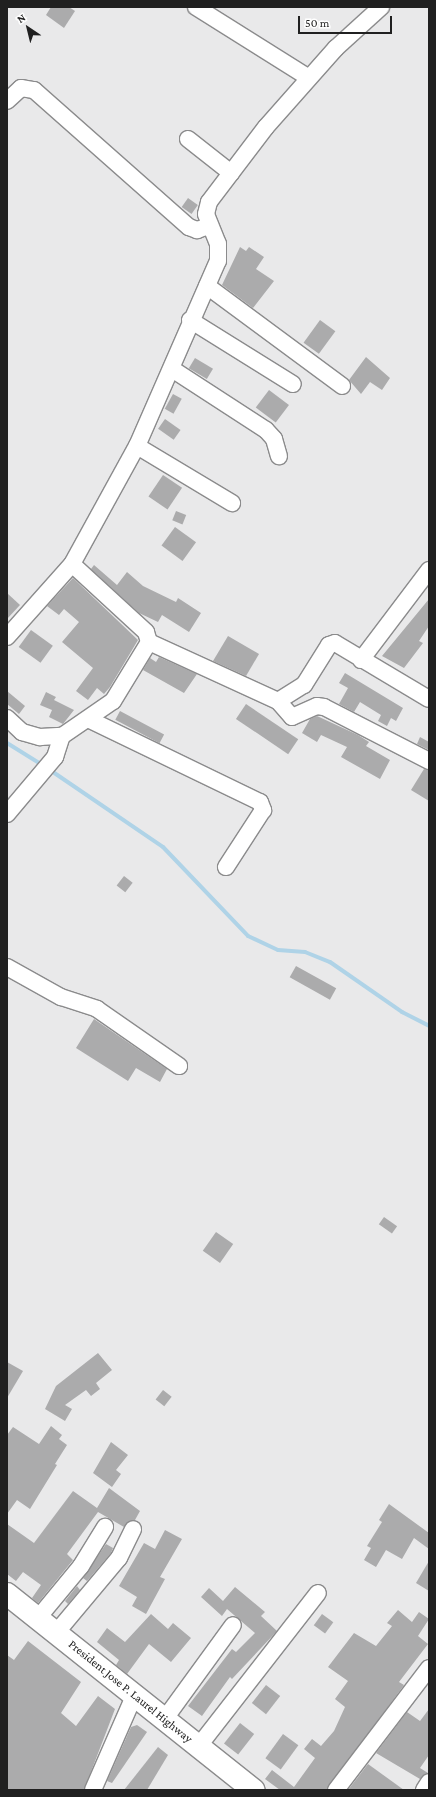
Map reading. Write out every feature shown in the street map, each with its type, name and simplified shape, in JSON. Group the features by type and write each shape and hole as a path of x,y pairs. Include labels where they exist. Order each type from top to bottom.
{"highway":[{"name":"President Jose P. Laurel Highway","path":"7,1594 253,1790"}],"street":[{"path":"196,7 309,78"},
{"path":"7,637 72,564 137,446 172,369 190,320 207,286 219,254 209,226 206,209 231,174 309,78 336,48 381,7"},
{"path":"7,101 21,88 34,90 189,227 197,230 209,226"},
{"path":"188,139 231,174"},
{"path":"207,286 342,386"},
{"path":"190,320 293,384"},
{"path":"172,369 266,430 274,439 279,456"},
{"path":"137,446 232,503"},
{"path":"7,718 22,732 40,737 62,736 114,701 149,642 146,632 72,564"},
{"path":"361,660 429,570"},
{"path":"149,642 278,701 292,717 317,706 324,707 429,760"},
{"path":"278,701 304,685 328,645 335,643 361,660 429,698"},
{"path":"88,719 260,802 263,810 226,866"},
{"path":"7,814 55,757 62,736"},
{"path":"7,967 61,997 97,1009 179,1066"},
{"path":"38,1618 81,1566 106,1526"},
{"path":"56,1634 119,1558 133,1529"},
{"path":"198,1747 318,1593"},
{"path":"164,1720 233,1625"},
{"path":"336,1790 429,1668"},
{"path":"93,1790 134,1696"},
{"path":"424,1790 429,1782"}],"building":[{"path":"51,7 69,7 75,11 64,28 46,15"},
{"path":"188,198 198,205 192,214 182,207"},
{"path":"240,247 246,251 249,247 264,257 256,269 274,281 253,308 222,285"},
{"path":"320,320 335,331 319,354 304,343"},
{"path":"366,357 390,378 382,390 370,382 361,394 349,380"},
{"path":"195,358 213,369 207,379 189,368"},
{"path":"269,390 289,405 276,423 256,408"},
{"path":"173,394 182,399 174,414 165,409"},
{"path":"165,419 181,430 174,440 158,429"},
{"path":"163,475 182,488 168,509 148,497"},
{"path":"176,511 186,515 182,524 172,520"},
{"path":"175,527 196,542 183,561 161,546"},
{"path":"94,565 117,585 127,572 143,586 176,602 178,598 201,613 189,632 162,615 158,622 139,613 91,569"},
{"path":"73,578 138,640 110,687 104,694 97,688 88,700 76,691 93,668 62,642 79,622 64,609 59,615 47,606"},
{"path":"7,593 20,605 7,619"},
{"path":"429,599 429,626 419,641 423,643 404,668 382,656"},
{"path":"31,630 53,646 40,663 19,647"},
{"path":"228,636 259,654 246,676 213,661"},
{"path":"159,657 197,674 184,693 143,670 150,658 156,662"},
{"path":"345,673 403,708 396,721 391,718 387,726 378,721 381,715 360,702 354,712 339,704 348,688 339,683"},
{"path":"7,691 25,706 19,714 7,704"},
{"path":"46,692 56,697 54,700 74,710 63,724 49,717 52,710 40,705"},
{"path":"246,704 298,739 288,754 236,719"},
{"path":"120,711 164,734 159,743 115,720"},
{"path":"317,716 358,735 369,742 366,746 390,760 380,779 341,757 347,747 321,735 317,742 302,733 310,719"},
{"path":"420,737 429,742 429,750 417,744"},
{"path":"424,769 429,770 429,801 411,790"},
{"path":"124,876 133,883 125,892 117,885"},
{"path":"296,966 336,988 330,1000 290,977"},
{"path":"94,1019 167,1069 160,1082 136,1068 128,1081 76,1048"},
{"path":"384,1217 397,1226 392,1234 379,1224"},
{"path":"216,1232 233,1244 220,1263 203,1251"},
{"path":"98,1353 112,1370 96,1383 100,1389 91,1396 86,1390 65,1405 72,1409 65,1421 45,1409 56,1386"},
{"path":"7,1362 23,1371 7,1398"},
{"path":"163,1390 172,1397 164,1406 156,1399"},
{"path":"51,1426 62,1435 59,1439 67,1445 55,1464 57,1465 30,1509 17,1500 7,1514 7,1435 13,1427 39,1444"},
{"path":"111,1442 128,1455 116,1470 121,1474 112,1487 93,1473"},
{"path":"109,1488 140,1511 135,1520 124,1527 98,1512 67,1554 73,1560 38,1603 32,1598 41,1585 23,1572 16,1581 7,1574 7,1524 34,1543 73,1491 97,1508"},
{"path":"389,1504 429,1533 429,1549 414,1538 402,1559 386,1550 376,1567 364,1560 371,1548 367,1546 382,1522 379,1520"},
{"path":"165,1530 182,1539 160,1577 165,1579 146,1614 132,1606 137,1597 119,1586 144,1543 155,1549"},
{"path":"106,1544 113,1548 111,1553 87,1581 83,1578"},
{"path":"429,1561 429,1591 416,1583"},
{"path":"77,1586 80,1590 68,1604 65,1601"},
{"path":"235,1587 265,1612 261,1616 277,1631 232,1679 230,1677 202,1716 188,1706 232,1649 236,1652 255,1633 227,1609 222,1616 201,1597 209,1588 223,1601"},
{"path":"398,1610 412,1622 419,1612 429,1619 418,1636 428,1644 399,1682 404,1685 327,1790 280,1790 265,1779 272,1770 294,1787 315,1758 304,1749 312,1739 321,1746 334,1731 345,1707 335,1699 348,1681 328,1667 354,1633 376,1646 392,1626 387,1623"},
{"path":"151,1614 168,1629 173,1623 191,1638 171,1662 149,1644 127,1674 116,1665 119,1660 97,1642 107,1628 125,1642"},
{"path":"322,1614 333,1622 325,1634 314,1625"},
{"path":"28,1641 81,1682 61,1713 76,1726 98,1696 115,1709 84,1790 7,1790 7,1655 14,1660"},
{"path":"266,1685 280,1696 266,1714 252,1703"},
{"path":"429,1709 429,1755 420,1768 428,1773 420,1779 376,1753 407,1712 420,1721"},
{"path":"240,1723 254,1734 238,1755 224,1743"},
{"path":"137,1725 147,1732 112,1783 107,1781 131,1727"},
{"path":"283,1734 298,1745 281,1769 265,1758"},
{"path":"158,1747 168,1755 147,1790 124,1790"},
{"path":"368,1764 404,1790 348,1790"}],"waterway":[{"path":"7,743 44,766"},
{"path":"50,770 163,847 248,936 278,950 305,952 330,962 402,1012 429,1026"}]}
